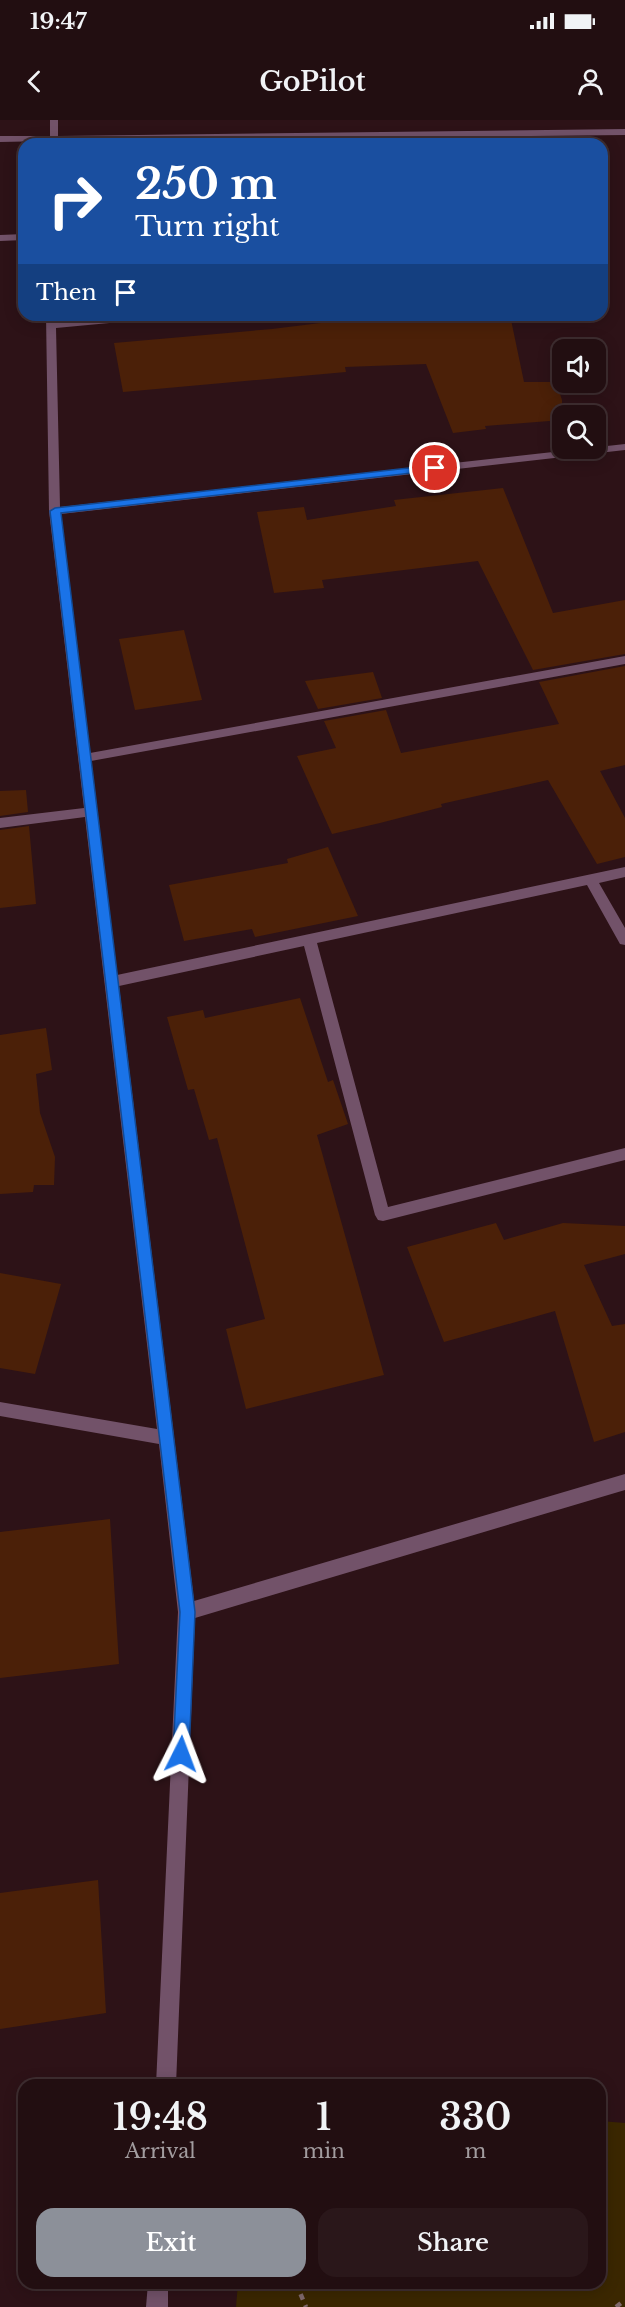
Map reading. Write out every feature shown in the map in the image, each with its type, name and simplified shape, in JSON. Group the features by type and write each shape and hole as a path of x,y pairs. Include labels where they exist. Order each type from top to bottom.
{"street":[{"path":"54,120 54,138"},
{"path":"424,138 625,132"},
{"path":"0,139 18,140"},
{"path":"0,238 18,237"},
{"path":"51,321 55,511 187,1612 166,2079"},
{"path":"55,511 625,447"},
{"path":"85,758 625,660"},
{"path":"0,823 91,813"},
{"path":"111,982 625,872"},
{"path":"590,879 625,940"},
{"path":"309,940 383,1215 625,1154"},
{"path":"0,1409 167,1438"},
{"path":"187,1612 625,1482"},
{"path":"156,2307 158,2289"}],"path":[{"path":"298,2289 306,2307"},
{"path":"616,2307 625,2300"}],"shaded area":[{"path":"606,2121 625,2123 625,2307 236,2307 238,2289 606,2289"}],"building":[{"path":"337,321 511,321 524,382 552,382 552,393 560,393 562,405 552,405 552,421 485,426 486,429 453,433 426,364 345,367 346,372 123,392 114,343"},
{"path":"503,488 553,613 625,600 625,654 533,670 478,561 322,580 324,588 274,593 257,512 304,507 307,520 396,506 394,500"},
{"path":"184,630 202,700 135,710 119,639"},
{"path":"625,666 625,765 600,771 625,818 625,857 597,864 548,780 441,804 442,807 332,834 297,756 336,748 324,721 386,710 401,753 559,724 539,682"},
{"path":"373,672 382,698 318,709 305,681"},
{"path":"26,790 28,812 0,816 0,791"},
{"path":"29,826 36,904 0,908 0,830"},
{"path":"328,847 358,916 255,937 252,929 184,941 169,885 288,863 287,859"},
{"path":"300,998 328,1082 333,1080 348,1124 317,1135 384,1375 246,1409 226,1329 265,1319 217,1138 209,1140 194,1089 188,1090 167,1017 203,1010 205,1018"},
{"path":"46,1028 52,1070 36,1074 40,1113 55,1157 54,1185 34,1185 33,1192 0,1194 0,1035"},
{"path":"496,1223 504,1240 563,1223 625,1226 625,1254 584,1265 612,1326 625,1324 625,1432 594,1442 555,1311 444,1342 407,1247"},
{"path":"0,1273 61,1284 35,1374 0,1368"},
{"path":"110,1519 119,1664 0,1678 0,1532"},
{"path":"98,1880 106,2013 0,2029 0,1893"}],"route":[{"path":"181,1754 187,1612 55,511 435,468"}]}
